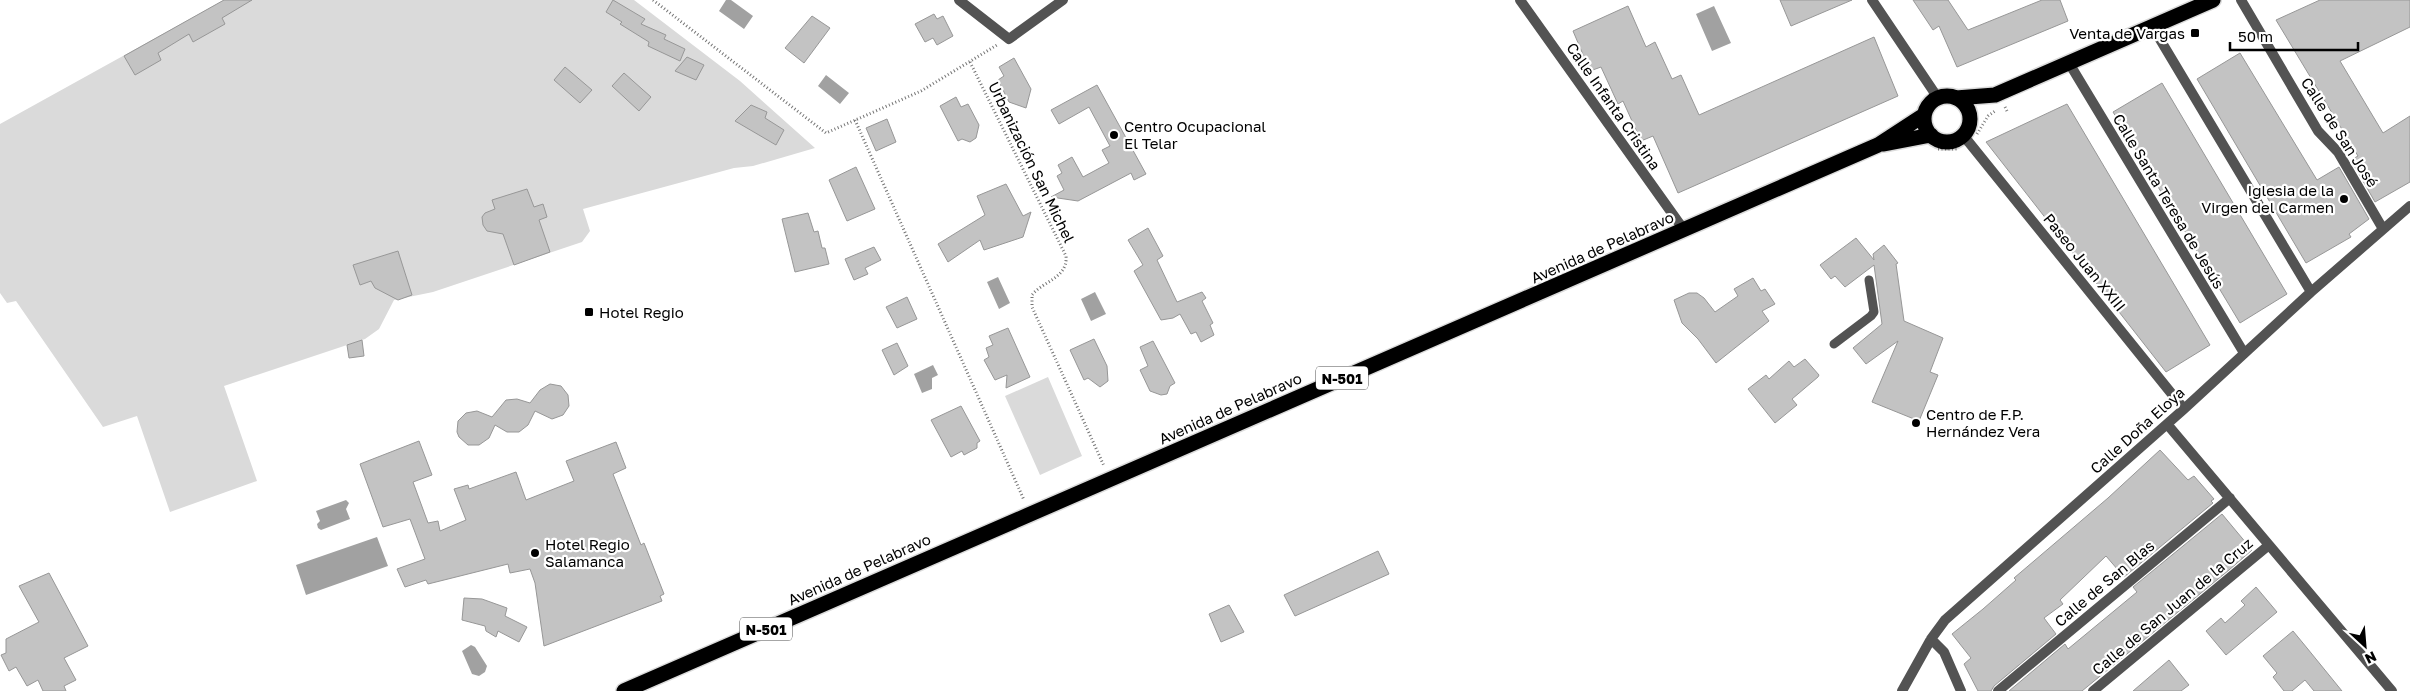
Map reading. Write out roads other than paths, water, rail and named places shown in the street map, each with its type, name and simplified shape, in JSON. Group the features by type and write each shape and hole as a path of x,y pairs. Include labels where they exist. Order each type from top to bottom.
{"highway":[{"path":"1938,98 1947,96 1956,98 1995,95 2213,0"},
{"path":"1966,129 1995,95"},
{"name":"N-501","path":"1924,116 1926,108 1938,98"},
{"path":"1956,98 1967,107 1966,129"},
{"name":"Avenida de Pelabravo","path":"624,691 1684,230 1878,144 1924,116"},
{"path":"1924,116 1924,123 1931,135"},
{"name":"N-501","path":"1931,135 1938,140 1947,141 1966,129"},
{"name":"Avenida de Pelabravo","path":"1878,144 1931,135"}],"street":[{"path":"959,0 1009,39 1063,0"},
{"name":"Calle Infanta Cristina","path":"1520,0 1684,230"},
{"path":"1872,0 1938,98"},
{"name":"Calle de San José","path":"2241,0 2318,131 2338,152 2383,229"},
{"path":"2152,26 2311,292"},
{"name":"Calle Santa Teresa de Jesús","path":"2069,63 2244,353"},
{"name":"Paseo Juan XXIII","path":"1966,129 2184,409"},
{"name":"Calle Doña Eloya","path":"1902,691 1931,639 1945,620 2184,409 2311,292 2410,206"},
{"path":"2167,424 2392,691"},
{"name":"Calle de San Blas","path":"1998,691 2230,498"},
{"name":"Calle de San Juan de la Cruz","path":"2094,691 2269,545"},
{"path":"1931,639 1944,652 1961,691"}],"lane":[{"path":"1834,344 1874,312 1869,280"}],"place":[{"name":"Venta de Vargas","path":"2195,33"},
{"name":"Centro Ocupacional El Telar","path":"1114,135"},
{"name":"Iglesia de la Virgen del Carmen","path":"2344,199"},
{"name":"Hotel Regio","path":"589,312"},
{"name":"Centro de F.P. Hernández Vera","path":"1916,423"},
{"name":"Hotel Regio Salamanca","path":"535,553"}]}
